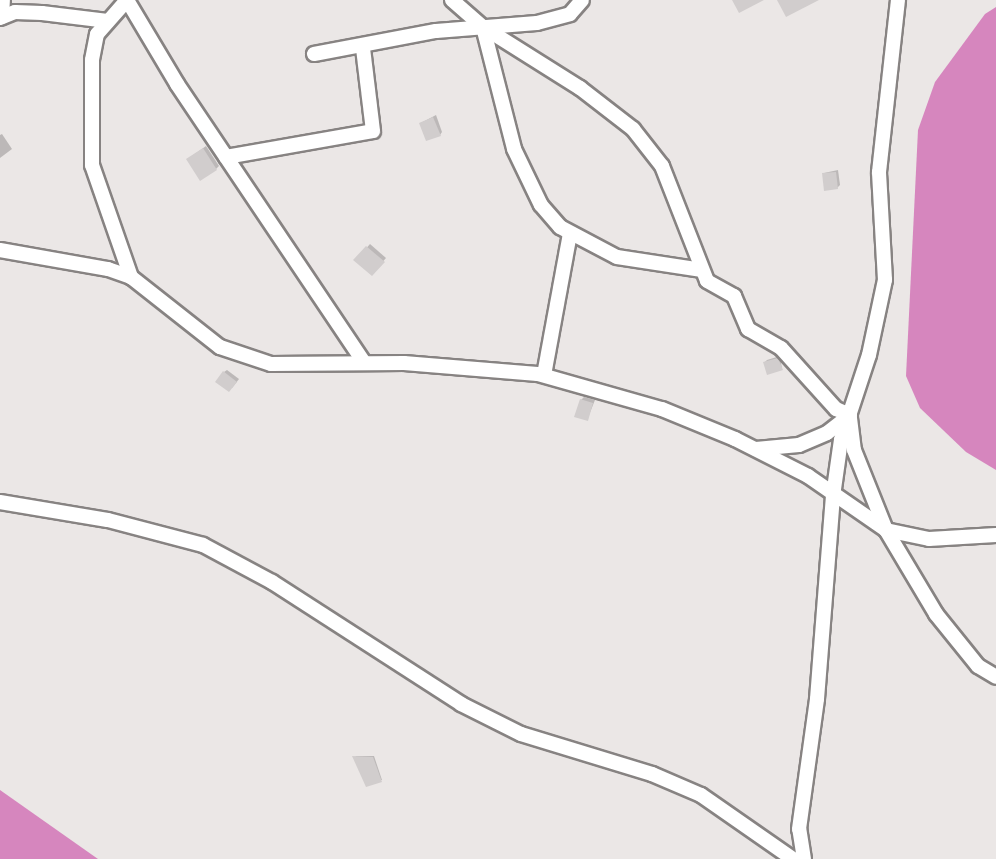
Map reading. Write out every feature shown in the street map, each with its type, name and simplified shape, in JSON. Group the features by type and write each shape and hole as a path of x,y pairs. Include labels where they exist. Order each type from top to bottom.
{"street":[{"path":"3,0 1,17 15,12 42,13 108,21"},
{"path":"131,277 92,165 92,60 97,34 127,0 226,157 364,362"},
{"path":"452,0 483,27 580,88 633,129 662,166 685,216 707,281 734,296 748,329 781,348 836,409 850,415"},
{"path":"315,54 363,48 436,31 537,23 570,14 582,0"},
{"path":"804,859 799,829 817,699 833,496 842,440 869,355 885,280 879,172 898,0"},
{"path":"483,27 514,149 541,205 570,234 617,257 702,270"},
{"path":"226,157 373,132 363,48"},
{"path":"544,375 570,234"},
{"path":"0,250 108,269 131,277 220,347 271,364 364,362 544,375 663,409 755,449 808,476 833,496 886,530 929,539 996,535"},
{"path":"755,449 799,445 827,433 850,415"},
{"path":"850,415 854,450 886,530 936,614 978,666 996,677"},
{"path":"0,502 108,520 203,545 272,582 461,704 521,734 652,774 700,795 793,859"}],"shaded area":[{"path":"996,7 996,470 966,452 920,408 906,376 918,130 935,82 985,14"},
{"path":"0,790 98,859 0,859"}],"building":[{"path":"732,0 764,0 739,13"},
{"path":"777,0 819,0 786,17"},
{"path":"433,117 441,136 426,141 419,123"},
{"path":"203,148 217,170 200,181 186,159"},
{"path":"836,172 838,189 824,191 822,173"},
{"path":"366,246 385,262 372,276 353,260"},
{"path":"778,358 783,370 767,375 763,362"},
{"path":"223,371 237,382 229,392 215,382"},
{"path":"580,399 593,403 588,421 574,417"},
{"path":"352,756 373,757 382,782 366,787"}]}
